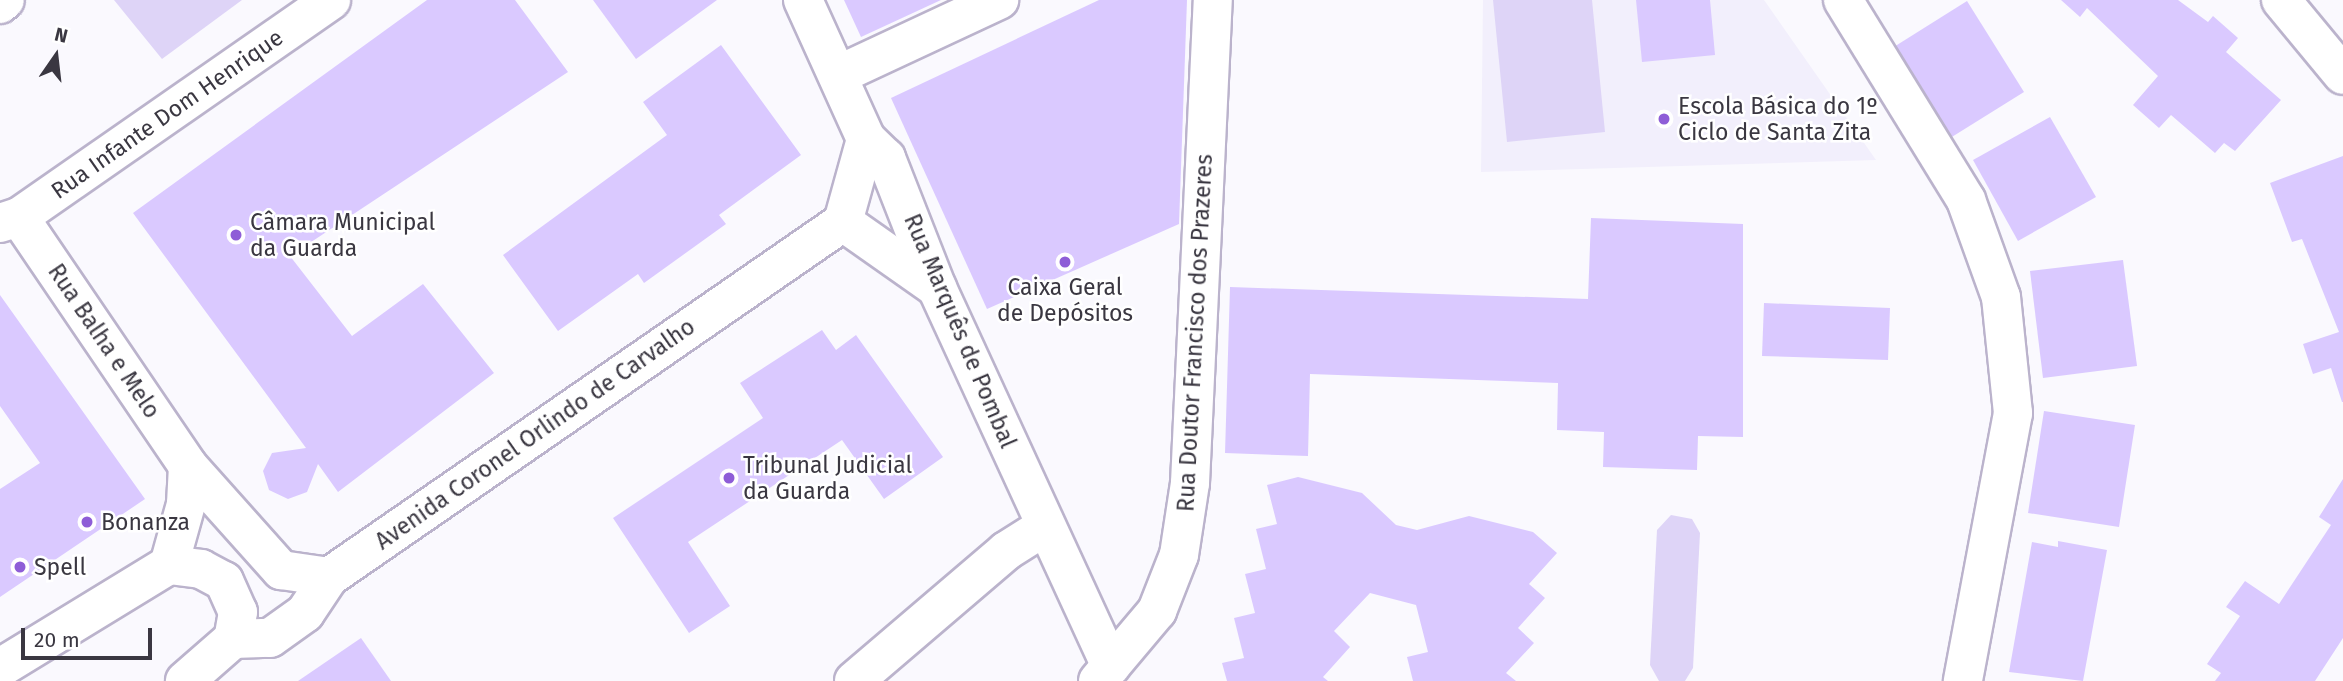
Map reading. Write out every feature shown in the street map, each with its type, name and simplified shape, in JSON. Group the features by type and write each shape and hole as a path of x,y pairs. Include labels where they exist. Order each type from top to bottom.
{"street":[{"path":"0,4 5,0"},
{"name":"Rua Infante Dom Henrique","path":"10,220 331,0"},
{"name":"Rua Marquês de Pombal","path":"803,0 866,139 886,158 937,288 1044,527 1104,674"},
{"path":"838,75 999,0"},
{"name":"Rua Doutor Francisco dos Prazeres","path":"1104,674 1157,611 1179,555 1190,483 1213,0"},
{"path":"1843,0 1966,200 2001,297 2013,413 1962,681"},
{"path":"2281,0 2343,75"},
{"path":"866,139 843,222 937,288"},
{"name":"Rua Balha e Melo","path":"10,220 188,466 281,570 329,577"},
{"name":"Avenida Coronel Orlindo de Carvalho","path":"233,639 270,638 305,613 329,577 843,222"},
{"path":"169,565 186,504 188,466"},
{"path":"854,681 1006,551 1044,527"},
{"path":"0,668 169,565 201,569 224,581 239,612 233,639 185,681"}],"shaded area":[{"path":"114,0 242,0 162,59"},
{"name":"Escola Básica do 1º Ciclo de Santa Zita","path":"1483,0 1764,0 1876,160 1481,172"},
{"path":"1493,0 1592,0 1605,132 1507,142"},
{"path":"1671,515 1692,519 1700,533 1693,668 1685,681 1659,681 1650,665 1657,530"}],"building":[{"name":"Câmara Municipal da Guarda","path":"427,0 515,0 568,72 290,256 352,336 423,284 494,373 338,492 318,464 307,492 288,499 269,490 263,471 272,453 306,448 133,213"},
{"path":"593,0 717,0 636,59"},
{"path":"844,0 941,0 861,37"},
{"path":"1099,0 1187,0 1179,224 987,309 891,98"},
{"path":"1636,0 1710,0 1715,55 1642,62"},
{"path":"2061,0 2178,0 2208,22 2213,16 2238,38 2226,52 2281,100 2235,151 2224,143 2215,153 2171,115 2159,128 2133,105 2158,76 2087,8 2080,17"},
{"path":"1967,1 2024,92 1947,140 1889,50"},
{"path":"721,45 801,155 719,215 726,224 644,283 638,274 558,331 503,255 667,135 643,102"},
{"path":"2050,117 2096,197 2018,241 1973,160"},
{"path":"2343,156 2342,402 2331,368 2313,374 2303,344 2339,332 2302,239 2292,242 2270,183"},
{"path":"1591,218 1743,224 1743,437 1698,436 1697,470 1603,467 1604,432 1557,430 1558,383 1310,374 1308,456 1225,453 1230,287 1588,299"},
{"path":"2123,260 2137,366 2043,378 2030,271"},
{"path":"0,295 145,499 0,597 0,489 40,463 0,406"},
{"path":"1764,303 1890,308 1888,360 1762,356"},
{"name":"Tribunal Judicial da Guarda","path":"822,330 836,350 856,335 943,457 884,499 842,440 688,542 730,606 689,633 613,518 763,418 740,383"},
{"path":"2044,411 2135,425 2119,527 2028,513"},
{"path":"1298,477 1362,493 1396,525 1417,530 1469,516 1533,532 1557,553 1529,584 1545,598 1518,628 1534,643 1506,673 1516,681 1413,681 1407,657 1428,652 1416,605 1370,593 1334,631 1350,647 1323,677 1328,681 1227,681 1222,663 1244,658 1234,618 1255,613 1245,574 1266,569 1256,529 1277,524 1267,485"},
{"path":"2343,479 2343,638 2315,681 2215,681 2221,673 2207,664 2240,616 2226,607 2245,581 2279,604 2331,525 2319,517"},
{"path":"2058,541 2107,550 2083,681 2009,672 2032,542 2058,547"},
{"path":"361,638 391,681 298,681"}],"place":[{"name":"Escola Básica do 1º Ciclo de Santa Zita","path":"1664,119"},
{"name":"Câmara Municipal da Guarda","path":"236,235"},
{"name":"Caixa Geral de Depósitos","path":"1065,262"},
{"name":"Tribunal Judicial da Guarda","path":"729,478"},
{"name":"Bonanza","path":"87,522"},
{"name":"Spell","path":"20,567"}]}
